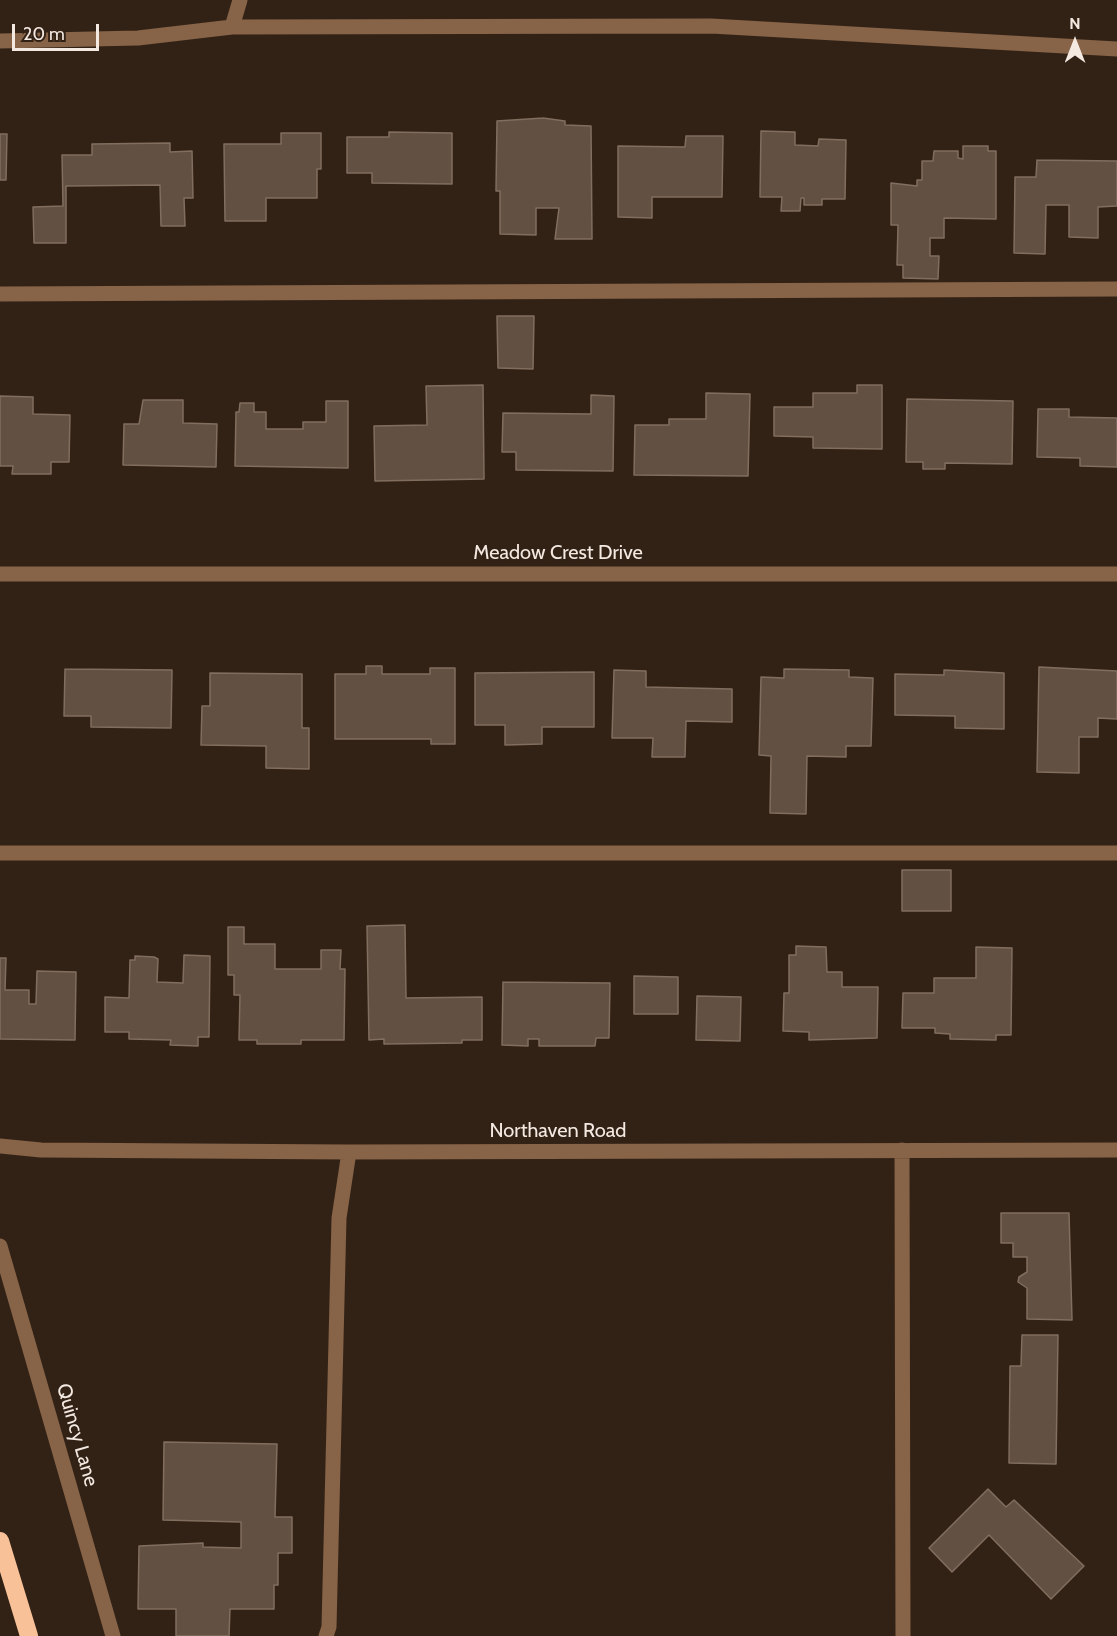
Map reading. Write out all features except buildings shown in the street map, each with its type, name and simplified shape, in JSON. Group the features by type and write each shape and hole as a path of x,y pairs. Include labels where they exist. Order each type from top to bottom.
{"highway":[{"path":"0,1541 29,1636"}],"street":[{"path":"232,27 240,0"},
{"path":"0,41 138,38 232,27 711,26 1117,49"},
{"path":"0,294 1117,289"},
{"name":"Meadow Crest Drive","path":"0,574 1117,574"},
{"path":"0,853 1117,853"},
{"name":"Northaven Road","path":"0,1146 41,1150 349,1152 1117,1150"},
{"path":"902,1150 903,1636"},
{"path":"326,1636 329,1627 339,1218 349,1152"},
{"name":"Quincy Lane","path":"0,1246 113,1636"}]}
